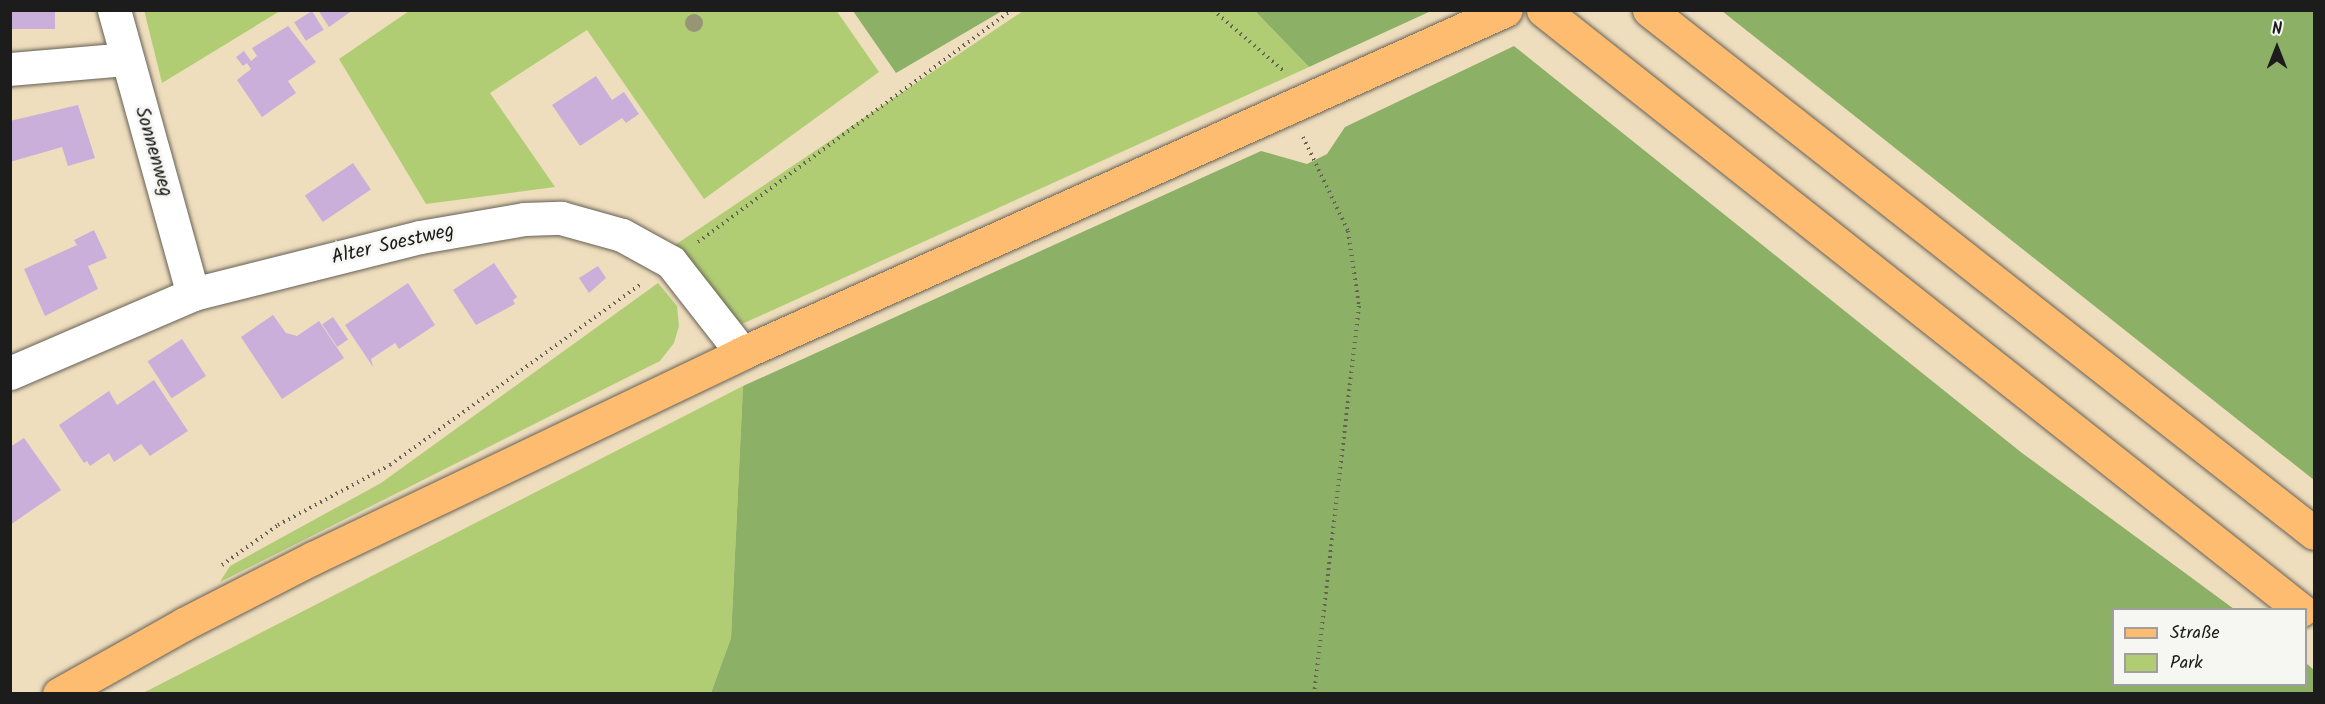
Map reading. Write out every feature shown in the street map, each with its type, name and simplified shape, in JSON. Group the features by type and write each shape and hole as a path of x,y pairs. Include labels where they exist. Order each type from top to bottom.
{"main road":[{"path":"59,693 175,628 313,558 742,353 1291,94 1323,94 1506,10"},
{"path":"1543,10 2300,608"},
{"path":"1649,10 2314,533"}],"street":[{"name":"Sonnenweg","path":"114,10 193,294"},
{"path":"10,69 127,59"},
{"name":"Alter Soestweg","path":"10,373 193,294 420,237 524,219 561,218 595,224 671,262 742,353"}],"path":[{"path":"215,571 278,525 390,465 671,262 1012,10"},
{"path":"1213,10 1291,94 1348,231 1359,306 1314,693"}],"green space":[{"path":"144,10 280,10 280,11 162,83"},
{"path":"836,10 879,72 704,199 587,30 490,93 555,187 426,204 339,59 409,11"},
{"path":"853,11 1002,11 896,73"},
{"path":"1023,11 1255,11 1309,67 742,324 672,247"},
{"path":"1255,11 1431,11 1309,67"},
{"path":"1722,11 2314,11 2314,480"},
{"path":"1514,46 2022,453 2233,608 2112,608 2112,686 2307,686 2307,664 2314,670 2314,693 711,693 731,638 743,386 1261,151 1307,164 1327,154 1345,127"},
{"path":"658,283 677,306 679,326 674,343 660,361 220,582 230,566 381,483"},
{"path":"743,386 731,638 711,693 141,694"}],"building":[{"path":"10,10 55,10 55,29 10,29"},
{"path":"318,10 353,10 329,27"},
{"path":"312,11 324,30 306,41 294,22"},
{"path":"288,26 316,62 288,81 296,93 262,117 237,80 251,69 247,63 243,66 236,57 244,51 251,61 257,56 252,48"},
{"path":"596,76 612,100 624,92 639,114 626,123 622,118 580,146 552,105"},
{"path":"78,105 95,158 68,166 62,147 10,162 10,121"},
{"path":"353,163 371,190 323,222 305,195"},
{"path":"94,230 107,258 88,266 98,289 45,316 24,269 77,245 74,240"},
{"path":"494,263 517,297 513,300 515,304 476,325 453,290"},
{"path":"598,266 606,278 589,293 579,278"},
{"path":"408,283 435,325 399,349 395,343 371,359 373,367 345,325"},
{"path":"273,315 286,333 297,336 319,321 344,358 282,399 241,337"},
{"path":"333,317 348,339 337,347 322,324"},
{"path":"182,339 206,376 172,398 148,361"},
{"path":"154,380 188,431 150,456 141,444 114,462 109,453 90,466 87,461 84,463 59,425 109,391 117,405"},
{"path":"24,438 61,490 10,525 10,447"}]}
